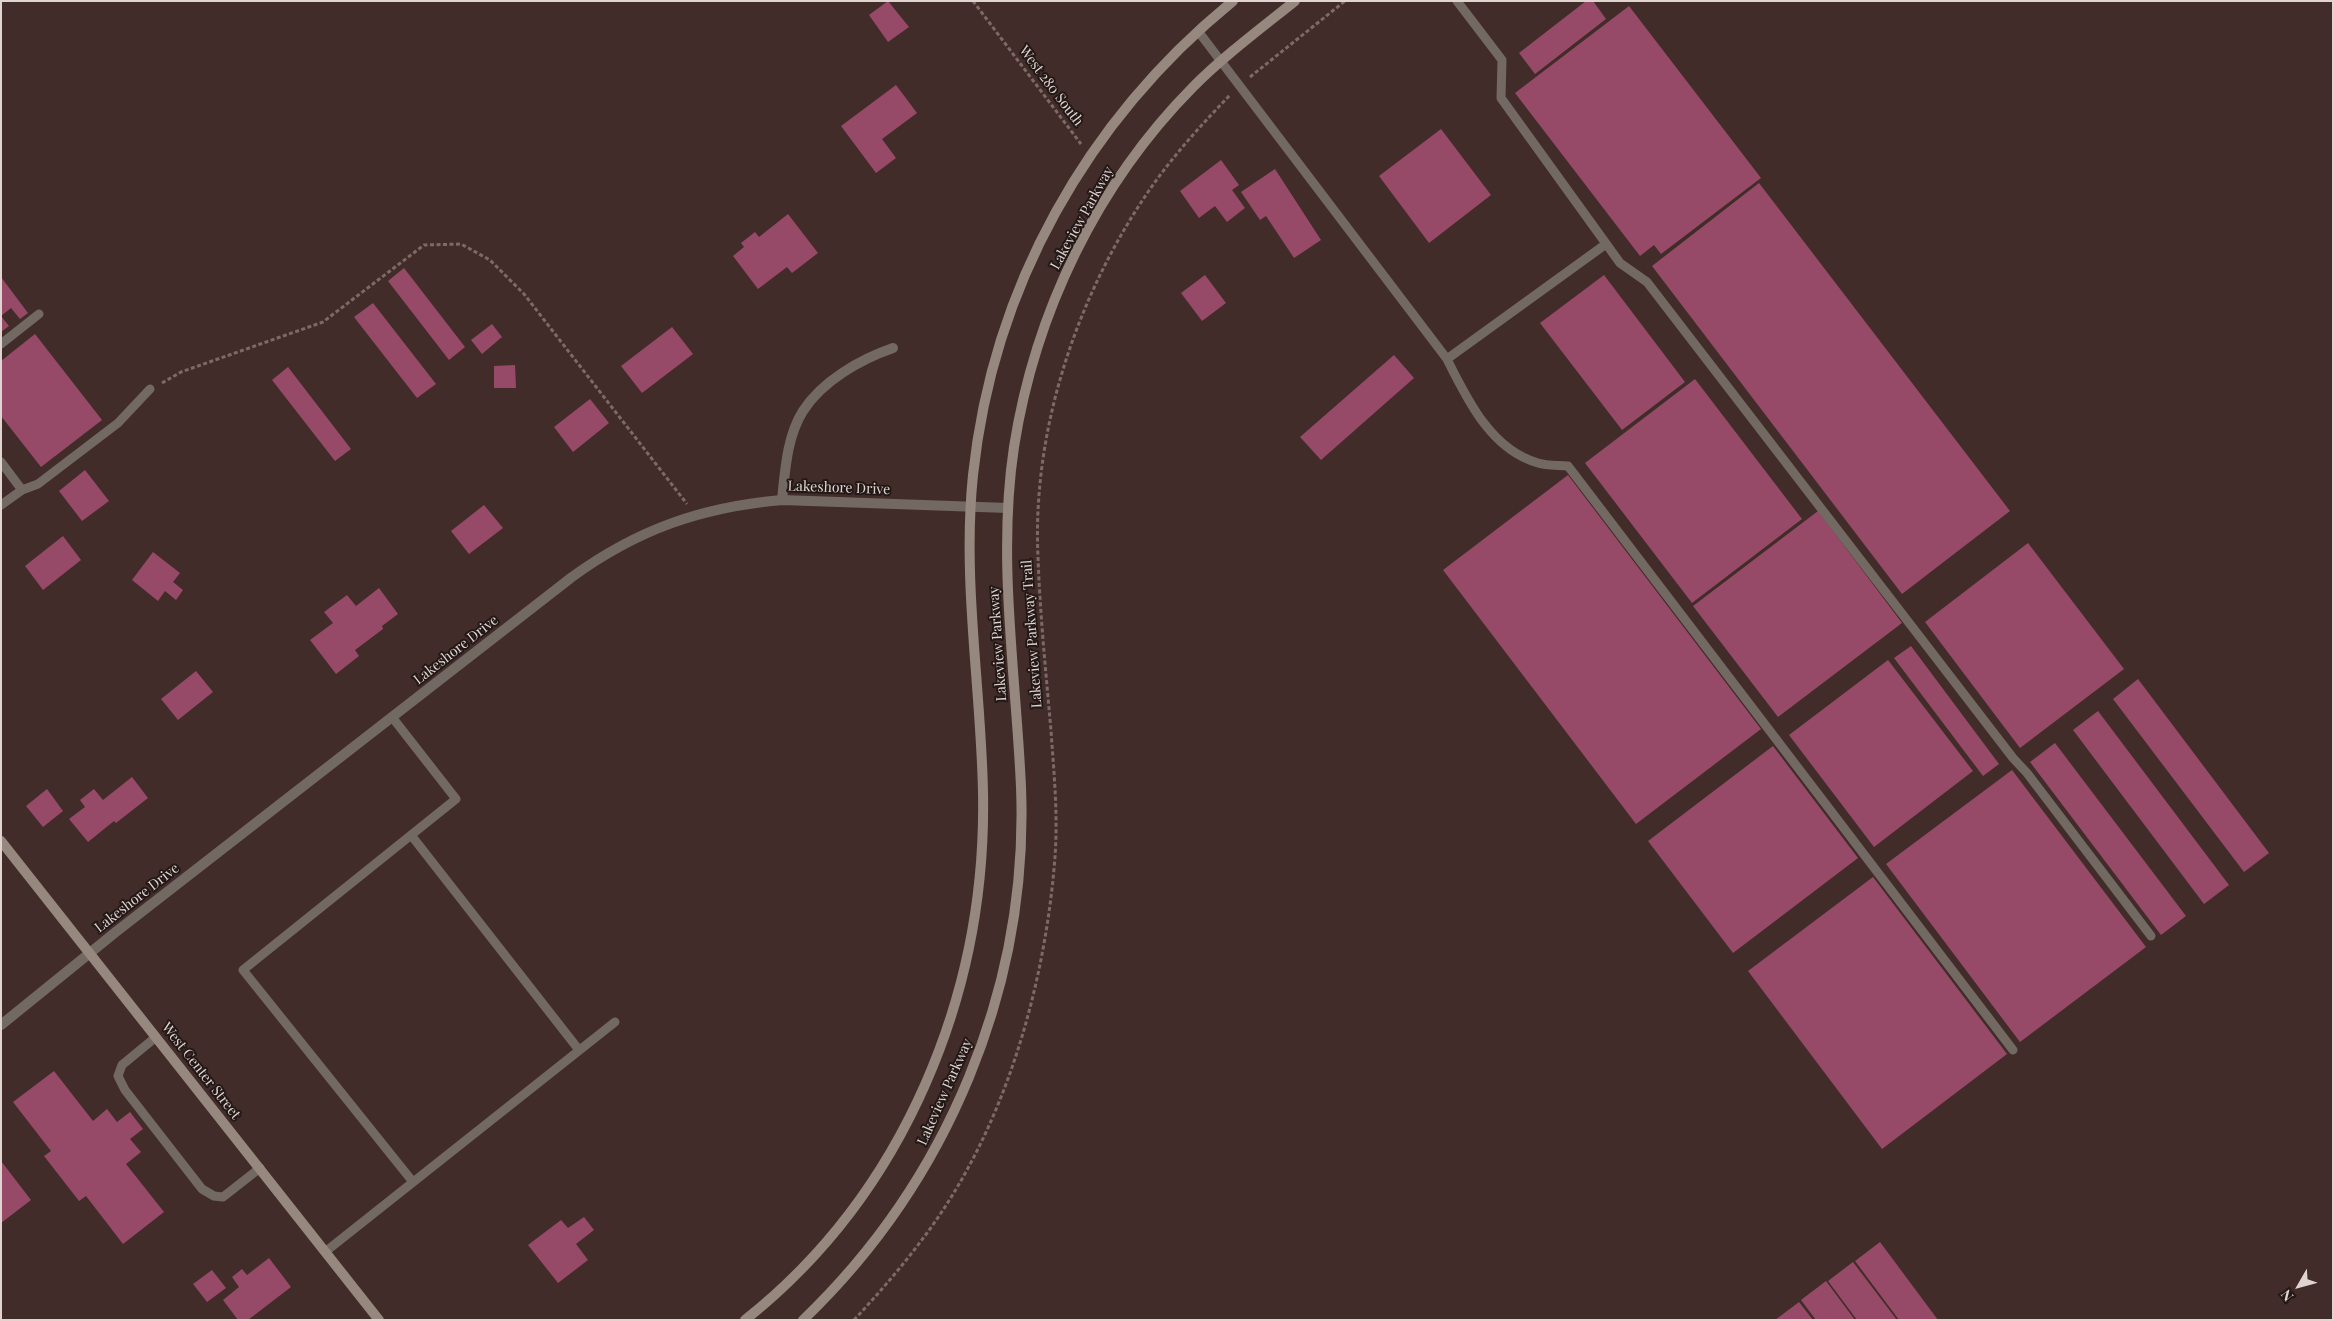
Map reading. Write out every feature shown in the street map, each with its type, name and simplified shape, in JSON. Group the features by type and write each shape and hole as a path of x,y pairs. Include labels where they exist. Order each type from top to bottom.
{"main road":[{"name":"Lakeview Parkway","path":"746,1320 821,1248 877,1174 896,1142 929,1077 958,999 978,907 983,861 983,787 969,563 973,476 984,405 1005,324 1033,254 1055,211 1089,155 1136,95 1198,31 1233,1"},
{"name":"Lakeview Parkway","path":"803,1320 850,1272 874,1243 902,1205 936,1148 965,1089 983,1045 1004,972 1017,898 1022,823 1007,561 1008,508 1014,449 1029,376 1049,315 1067,271 1101,206 1144,144 1192,88 1221,61 1295,1"},
{"name":"West Center Street","path":"1,840 379,1320"}],"street":[{"path":"782,500 785,472 792,439 803,410 817,394 846,370 867,357 893,348"},
{"name":"Lakeshore Drive","path":"1,1025 89,953 392,717 594,562 635,538 695,514 752,503 782,500 1008,508"}],"lane":[{"path":"1457,1 1502,60 1500,98 1620,264 1647,282 2014,758 2027,772 2151,936"},
{"path":"1198,31 1446,360 1469,403 1505,447 1538,463 1568,466 2014,1050"},
{"path":"1446,360 1606,244"},
{"path":"1,344 39,314"},
{"path":"1,505 22,490 38,484 118,423 150,390"},
{"path":"1,462 22,490"},
{"path":"392,717 456,800 243,970 413,1182"},
{"path":"411,835 579,1050"},
{"path":"325,1252 615,1022"},
{"path":"156,1037 122,1065 118,1076 125,1090 202,1188 214,1196 223,1197 260,1168"}],"path":[{"name":"West 280 South","path":"973,1 1089,155"},
{"name":"Lakeview Parkway Trail","path":"854,1320 887,1284 928,1231 970,1162 986,1131 1010,1072 1038,980 1052,888 1056,814 1039,589 1038,515 1047,438 1066,363 1092,294 1125,228 1174,158 1201,125 1240,87 1345,1"},
{"path":"150,390 181,372 323,322 424,245 461,244 490,260 524,294 695,514"}],"building":[{"path":"888,1 909,27 888,42 869,15"},
{"path":"1586,1 1593,1 1606,19 1535,74 1519,53"},
{"path":"1629,6 1761,178 1661,254 1654,245 1640,256 1515,93"},
{"path":"896,85 917,113 882,139 896,158 876,173 841,126"},
{"path":"1441,129 1491,195 1429,243 1379,176"},
{"path":"1221,160 1239,185 1232,190 1245,208 1227,222 1215,206 1199,218 1180,191"},
{"path":"1275,169 1321,240 1294,258 1266,216 1260,220 1241,192"},
{"path":"1759,183 2010,511 1902,594 1652,266"},
{"path":"788,214 818,253 792,273 787,267 758,289 733,256 744,247 741,243 755,232 759,237"},
{"path":"404,268 465,347 449,360 388,281"},
{"path":"1205,275 1226,303 1202,321 1181,293"},
{"path":"1604,275 1685,382 1622,430 1540,323"},
{"path":"1,277 28,313 20,319 11,308 1,316"},
{"path":"373,303 436,384 417,398 354,317"},
{"path":"1,316 9,326 1,332"},
{"path":"492,324 502,337 482,354 471,340"},
{"path":"672,327 693,354 642,393 621,366"},
{"path":"35,334 102,420 41,467 1,416 1,361"},
{"path":"1394,355 1414,378 1321,460 1300,437"},
{"path":"515,365 516,388 494,388 494,366"},
{"path":"288,367 351,449 335,461 272,380"},
{"path":"1695,379 1802,519 1692,603 1585,463"},
{"path":"590,399 609,423 573,452 554,427"},
{"path":"85,470 109,501 82,521 59,491"},
{"path":"1568,475 1761,729 1636,824 1443,570"},
{"path":"484,505 503,528 469,554 451,531"},
{"path":"1818,511 1902,623 1778,717 1693,606"},
{"path":"63,536 81,560 43,590 25,566"},
{"path":"2028,543 2124,669 2020,748 1925,622"},
{"path":"153,552 180,573 173,582 183,590 176,600 165,591 158,601 132,580"},
{"path":"379,588 398,614 382,626 383,629 355,650 359,656 336,674 310,640 333,623 324,612 347,595 356,606"},
{"path":"1911,646 1999,764 1983,776 1894,658"},
{"path":"1888,660 1973,771 1874,847 1789,735"},
{"path":"196,671 213,692 178,720 161,699"},
{"path":"2138,679 2269,853 2244,872 2113,699"},
{"path":"2098,711 2229,885 2204,904 2073,730"},
{"path":"2055,743 2186,916 2161,935 2030,762"},
{"path":"1773,746 1858,858 1733,953 1648,841"},
{"path":"2012,770 2146,947 2020,1042 1886,864"},
{"path":"132,777 148,798 116,823 114,821 88,842 69,819 85,807 80,800 94,789 103,800"},
{"path":"47,789 63,811 43,827 26,806"},
{"path":"1873,877 2007,1054 1882,1149 1748,971"},
{"path":"54,1071 93,1121 107,1109 117,1122 130,1112 143,1129 130,1139 141,1152 126,1164 164,1212 123,1244 86,1196 79,1201 44,1156 51,1151 13,1102"},
{"path":"1,1161 31,1200 1,1223"},
{"path":"584,1217 594,1230 576,1244 588,1260 558,1283 528,1245 561,1220 568,1228"},
{"path":"1880,1242 1938,1320 1899,1320 1855,1261"},
{"path":"269,1258 291,1287 248,1320 238,1320 223,1300 239,1287 232,1277 242,1269 247,1275"},
{"path":"1853,1262 1897,1320 1857,1320 1828,1281"},
{"path":"212,1270 226,1288 207,1302 193,1284"},
{"path":"1826,1281 1855,1320 1816,1320 1801,1300"},
{"path":"1799,1302 1813,1320 1775,1320"}]}
